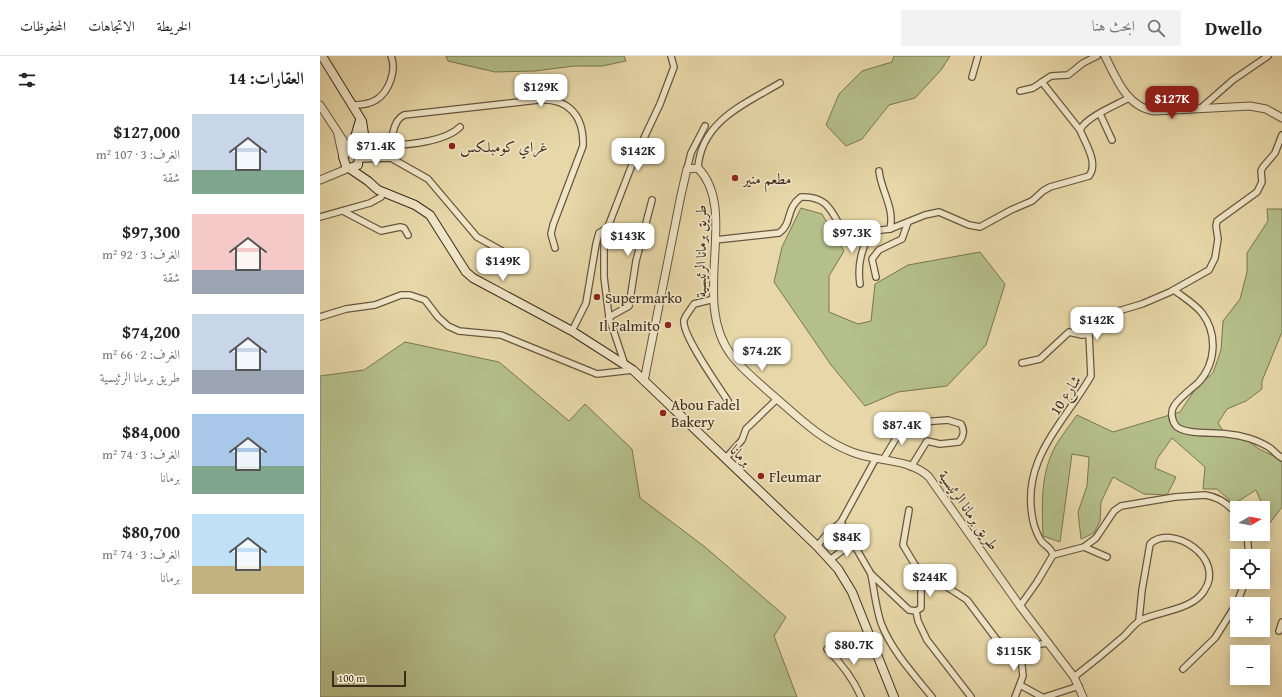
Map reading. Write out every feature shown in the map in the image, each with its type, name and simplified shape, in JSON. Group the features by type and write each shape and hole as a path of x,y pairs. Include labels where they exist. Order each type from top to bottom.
{"main road":[{"path":"322,56 361,117 364,134 360,159 358,165 346,164"},
{"path":"346,164 361,117"},
{"path":"350,151 356,152 368,181"},
{"path":"346,164 383,193 415,206 430,215 459,263 474,278 572,331 633,370 644,381"},
{"name":"برمانا","path":"644,381 830,560 852,592 894,697"}],"street":[{"path":"354,105 373,102 380,97 390,81 393,71 394,63 391,56"},
{"path":"625,365 609,317 603,247 606,229 635,157 660,104 674,67 671,56"},
{"path":"972,77 978,56"},
{"path":"1020,91 1033,88 1051,76 1068,75 1083,63 1097,56"},
{"path":"1105,56 1129,98 1149,110 1256,106 1272,111 1282,118"},
{"path":"1202,108 1233,80 1268,56"},
{"path":"715,240 779,233 784,229 787,223 791,207 801,197 819,198 833,213 844,233 849,234 890,228 924,215 939,212 969,225 980,227 1011,210 1032,202 1043,190 1089,176 1092,172 1093,162 1080,130 1042,82"},
{"path":"705,126 691,153 687,169 698,168 701,149 718,123 726,116 780,83"},
{"path":"1080,130 1084,124 1129,98"},
{"path":"391,158 391,145 398,120 409,114 538,100 557,101 566,105 572,109 578,120 583,136 583,146 553,225 551,234 555,248"},
{"path":"320,105 350,151"},
{"path":"1100,114 1112,140"},
{"path":"391,145 434,139 456,131 460,127"},
{"path":"320,180 331,175 346,164 337,129"},
{"path":"1022,363 1040,360 1069,332 1082,335 1089,334 1094,323 1101,318 1142,304 1174,290 1209,270 1215,258 1218,239 1216,226 1217,221 1257,192 1262,182 1263,167 1274,153 1282,136"},
{"path":"360,159 391,158 428,179 477,237 513,257"},
{"name":"طريق برمانا الرئيسية","path":"698,168 710,184 715,201 714,299 716,321 719,333 732,356 777,399 826,439 854,453 923,471 929,477 1020,606 1074,677 1083,697"},
{"name":"طريق برمانا الرئيسية","path":"644,381 687,169"},
{"path":"878,171 880,182 891,211 892,218 890,228"},
{"path":"320,218 370,203 381,198 383,193"},
{"path":"609,317 629,306 636,260 652,200"},
{"path":"342,211 380,231 400,227 404,228 408,235"},
{"path":"876,277 872,259 875,254 902,239 908,222"},
{"path":"572,331 586,303 599,233 606,229"},
{"path":"860,284 859,261 865,243 872,230"},
{"path":"1174,290 1201,311 1211,330 1213,344 1210,364 1203,376 1174,406 1172,414 1173,422 1179,428 1184,430 1220,433 1245,438 1269,448 1282,458"},
{"path":"320,317 346,309 376,305 401,295 410,295 425,300 438,317 448,326 459,331 501,335 597,374 633,370"},
{"path":"714,299 694,304 684,321 685,329 701,360 728,401"},
{"name":"شارع 10","path":"1053,555 1051,550 1041,541 1035,527 1031,508 1031,483 1036,462 1042,451 1091,376 1089,334"},
{"path":"725,459 742,440 746,429 777,399"},
{"path":"817,546 828,533 841,522 879,459 907,420 912,419 921,422 948,420 961,424 964,429 963,438 959,442 940,444 927,441 911,467"},
{"path":"1020,606 1037,582 1053,555 1084,547 1096,538 1114,511 1128,504 1205,495 1213,496 1222,500 1230,508"},
{"path":"910,510 903,545 915,565 924,575 927,574 943,583 967,600 997,640 1011,645 1020,646 1049,643"},
{"path":"841,522 871,574 909,610 916,611 921,608 921,580 924,575"},
{"path":"1074,677 1104,654 1140,620 1188,604 1200,598 1205,590 1210,574 1206,561 1193,546 1182,541 1160,539 1150,544 1142,590 1140,620"},
{"path":"830,560 852,543"},
{"path":"1084,547 1107,557"},
{"path":"871,574 884,630 932,697"},
{"path":"1182,669 1215,638 1237,603 1242,589"},
{"path":"916,611 918,621 927,640 971,697"},
{"path":"1279,631 1282,622"},
{"path":"1015,697 1020,685 1023,671 1020,646"},
{"path":"827,650 844,666 855,682 862,697"},
{"path":"1020,685 1042,697"},
{"path":"1045,697 1079,686"}],"green space":[{"path":"446,56 624,56 626,61 602,66 574,66 535,71 495,72 448,61"},
{"path":"894,56 950,56 941,70 915,98 889,105 862,139 846,146 826,125 839,94 862,71 892,62"},
{"path":"801,208 822,214 844,251 829,276 829,312 858,324 871,321 875,284 908,265 980,252 1005,284 986,345 947,386 898,392 865,406 831,365 774,282 782,247"},
{"path":"1267,209 1282,209 1282,332 1262,381 1262,389 1246,401 1227,409 1218,423 1227,437 1239,434 1259,449 1282,460 1282,507 1270,523 1270,501 1261,501 1256,490 1239,501 1231,501 1217,489 1203,489 1205,467 1172,438 1157,459 1155,468 1176,477 1167,495 1144,494 1113,477 1101,502 1100,521 1094,533 1081,539 1078,512 1087,486 1089,457 1072,454 1060,542 1043,536 1043,489 1047,467 1056,445 1077,415 1113,432 1180,412 1196,388 1213,373 1221,350 1223,321 1240,299 1247,272 1247,253 1268,221"},
{"path":"405,342 499,362 569,421 585,404 632,449 640,498 705,547 786,617 774,636 797,697 320,697 320,376 364,370"}],"place":[{"name":"غراي كومبلكس","path":"452,146"},
{"name":"مطعم منير","path":"735,178"},
{"name":"Supermarko","path":"597,297"},
{"name":"Il Palmito","path":"668,325"},
{"name":"Abou Fadel Bakery","path":"663,413"},
{"name":"Fleumar","path":"761,476"}]}
